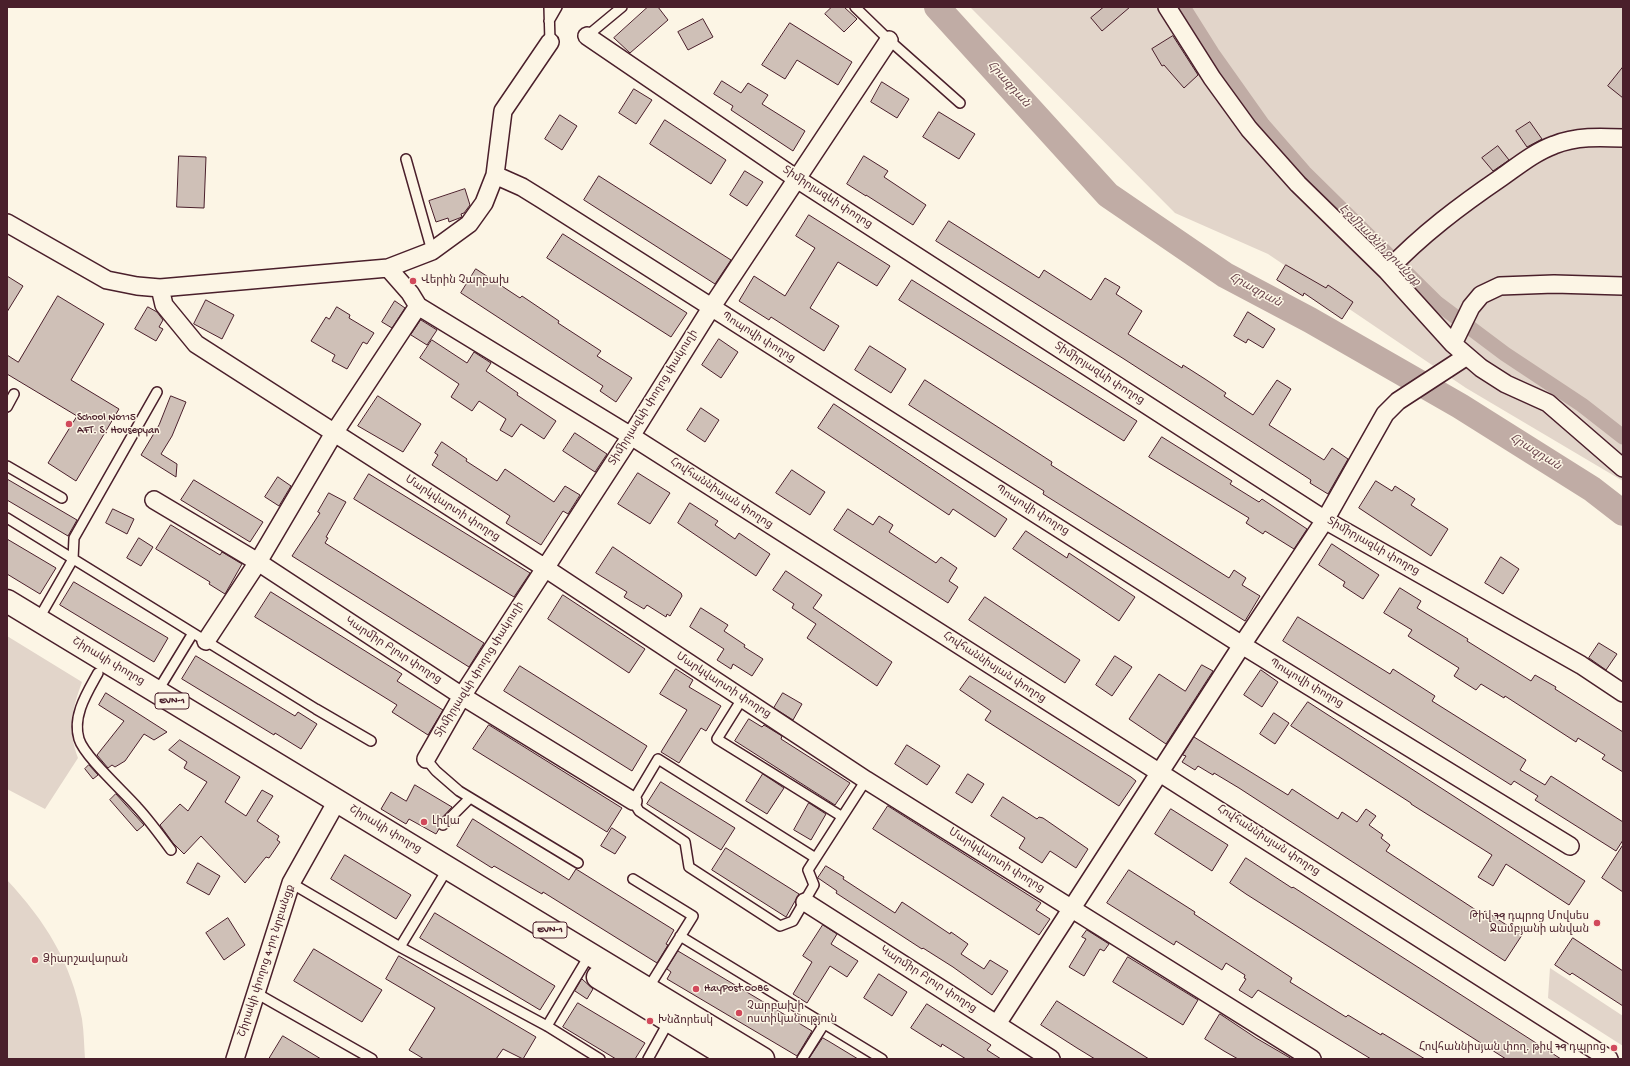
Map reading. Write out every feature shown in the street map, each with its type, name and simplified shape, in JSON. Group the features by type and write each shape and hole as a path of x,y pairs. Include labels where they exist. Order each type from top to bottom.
{"highway":[{"name":"Շիրակի փողոց","path":"7,601 157,692 333,807"},
{"name":"Շիրակի փողոց","path":"7,618 98,674 333,807 643,995 763,1059"},
{"name":"Շիրակի փողոց","path":"643,995 669,1020 732,1059"}],"street":[{"path":"1167,7 1212,78 1250,129 1298,184 1387,271 1454,344 1481,368 1506,384 1548,403 1623,468"},
{"name":"Տիմիրյազևի փողոց","path":"587,36 797,179 1325,520 1581,665 1623,693"},
{"name":"Տիմիրյազևի փողոց փակուղի","path":"426,759 462,696 631,436 711,308 889,40"},
{"path":"7,223 107,280 137,286 160,288 388,268 432,251 469,224 484,203 495,175 503,111 550,42"},
{"path":"1387,271 1402,255 1457,207 1528,159 1554,145 1578,138 1623,138"},
{"name":"Պոպովի փողոց","path":"495,175 543,200 1242,645 1570,846"},
{"name":"Հովհաննիսյան փողոց","path":"388,268 410,293 418,306 631,436 1609,1059"},
{"path":"1454,344 1471,307 1481,295 1500,286 1554,284 1623,286"},
{"name":"Մարկվարտի փողոց","path":"160,288 164,304 196,344 545,568 742,700 866,780 1073,908 1312,1059"},
{"path":"200,637 258,562 334,433 418,306"},
{"path":"997,1024 1161,773 1242,645 1325,520 1385,414 1398,401 1466,356"},
{"name":"Կարմիր Բլուր փողոց","path":"154,500 258,562 462,696 633,801"},
{"name":"Շիրակի փողոց 4-րդ նրբանցք","path":"235,1059 291,883 333,807"},
{"name":"Կարմիր Բլուր փողոց","path":"805,902 1051,1059"}],"lane":[{"path":"549,7 550,42"},
{"path":"549,21 558,7"},
{"path":"587,36 622,7"},
{"path":"855,7 889,40 960,103"},
{"path":"406,159 432,251"},
{"path":"38,620 73,559 74,538 158,392"},
{"path":"7,407 14,394"},
{"path":"7,466 62,498"},
{"path":"7,518 371,741"},
{"path":"157,692 200,637"},
{"path":"98,674 83,700 78,720 79,740 94,761 138,808 171,850"},
{"path":"742,700 718,739 841,816"},
{"path":"426,759 449,784 578,863"},
{"path":"814,857 658,759 633,801 639,811 685,842 688,867 780,926 792,921 805,902 814,885 808,870 814,857 866,780"},
{"path":"444,825 470,798"},
{"path":"400,947 444,874"},
{"path":"633,879 692,916 643,995"},
{"path":"291,883 400,947 547,1026 600,1059"},
{"path":"680,936 882,1059"},
{"path":"547,1026 586,961"},
{"path":"256,993 372,1059"},
{"path":"648,1059 669,1020"},
{"path":"802,1059 824,1024"}],"shaded area":[{"path":"970,7 1623,7 1623,481 1466,388 1268,254 1175,213"},
{"path":"7,636 82,682 73,710 72,719 73,737 78,758 45,809 7,789"},
{"name":"Ձիարշավարան","path":"7,880 34,911 45,927 64,961 77,998 82,1019 85,1059 7,1059"},
{"path":"1550,968 1623,1016 1623,1046 1548,998"}],"building":[{"path":"648,7 658,7 668,20 630,53 614,38"},
{"path":"832,7 844,7 857,19 844,32 825,14"},
{"path":"1104,7 1130,7 1102,31 1091,18"},
{"path":"703,19 713,37 688,50 678,32"},
{"path":"790,23 852,62 838,85 797,60 785,79 762,65"},
{"path":"1173,36 1198,75 1184,88 1164,65 1162,66 1152,49"},
{"path":"1623,67 1623,98 1608,86"},
{"path":"722,81 741,93 748,83 768,95 762,104 805,131 793,151 731,110 733,106 714,94"},
{"path":"882,82 909,99 897,118 871,102"},
{"path":"634,89 652,100 636,124 619,113"},
{"path":"939,112 975,134 959,159 923,137"},
{"path":"560,115 577,126 562,150 545,139"},
{"path":"665,120 726,160 711,184 650,144"},
{"path":"1530,122 1542,139 1527,147 1516,131"},
{"path":"1498,146 1509,160 1493,171 1482,158"},
{"path":"179,156 206,157 204,208 177,207"},
{"path":"864,156 888,171 884,177 926,205 913,225 847,184"},
{"path":"745,171 763,182 747,206 730,195"},
{"path":"599,176 731,260 715,284 584,200"},
{"path":"465,189 470,205 464,213 461,214 462,217 449,222 448,218 436,222 429,201"},
{"path":"809,215 890,266 877,286 838,262 810,308 839,326 824,351 771,317 769,320 739,301 754,276 785,296 815,248 796,236"},
{"path":"949,221 1039,278 1044,270 1091,300 1105,278 1120,287 1116,294 1142,311 1128,334 1182,368 1183,365 1205,379 1226,393 1224,396 1253,415 1277,380 1291,389 1269,425 1324,460 1332,448 1348,459 1328,494 1310,483 1311,480 1124,359 936,241"},
{"path":"563,234 687,313 671,337 547,258"},
{"path":"1286,265 1326,288 1328,285 1353,302 1342,319 1304,293 1303,296 1277,280"},
{"path":"476,269 520,298 522,296 559,321 558,323 601,351 597,356 632,378 616,402 600,391 603,386 461,293"},
{"path":"7,276 23,286 7,312"},
{"path":"912,280 1137,421 1124,441 899,300"},
{"path":"58,296 104,324 71,380 119,409 76,481 48,463 77,416 7,374 7,355 18,362"},
{"path":"206,300 234,315 222,339 194,324"},
{"path":"395,301 405,308 392,328 382,322"},
{"path":"148,307 157,312 163,320 159,327 163,329 156,341 135,329"},
{"path":"337,307 350,315 349,318 374,333 367,344 363,342 347,369 332,361 335,355 311,341 326,317 329,319"},
{"path":"1248,312 1275,329 1263,348 1248,339 1246,343 1234,336"},
{"path":"421,320 437,330 427,345 411,335"},
{"path":"719,339 738,352 721,378 702,365"},
{"path":"432,340 467,363 474,352 491,363 486,371 518,393 517,395 556,421 544,439 521,424 512,437 500,430 506,419 479,401 472,411 451,397 459,384 420,358"},
{"path":"870,346 906,369 891,393 855,370"},
{"path":"925,380 1052,462 1051,465 1229,578 1234,570 1246,578 1242,585 1260,596 1245,621 1043,494 1044,491 909,405"},
{"path":"171,396 186,402 172,436 161,454 177,464 176,477 141,455 159,425"},
{"path":"378,396 421,424 403,452 358,426"},
{"path":"834,404 1007,519 995,537 953,509 949,515 818,428"},
{"path":"701,408 719,420 705,442 687,430"},
{"path":"575,433 607,454 595,472 563,451"},
{"path":"1162,437 1232,481 1230,484 1259,502 1262,499 1307,529 1294,549 1265,531 1263,534 1246,523 1249,518 1149,457"},
{"path":"442,442 467,459 466,461 497,481 505,469 554,502 565,486 580,495 568,514 563,511 541,545 506,523 510,516 432,465 438,455 435,453"},
{"path":"792,470 825,492 810,515 776,493"},
{"path":"638,473 670,493 650,524 618,504"},
{"path":"369,474 530,573 514,597 354,499"},
{"path":"278,477 291,486 279,506 265,497"},
{"path":"7,479 77,520 68,536 7,500"},
{"path":"194,480 263,522 250,542 181,500"},
{"path":"1376,481 1392,491 1395,486 1415,499 1411,505 1448,529 1431,556 1359,508"},
{"path":"329,493 346,502 326,537 328,538 325,543 484,643 469,667 292,556 320,513 318,512"},
{"path":"690,503 718,521 715,525 735,539 739,533 770,554 756,576 678,523"},
{"path":"113,509 134,519 127,534 106,523"},
{"path":"848,509 873,525 879,516 893,525 889,532 936,563 941,557 957,568 949,581 958,587 948,603 834,530"},
{"path":"171,525 220,555 222,552 242,564 225,594 209,584 210,582 156,549"},
{"path":"1026,531 1067,558 1069,553 1135,597 1119,621 1013,549"},
{"path":"139,538 153,547 141,566 127,558"},
{"path":"7,539 56,568 40,594 7,574"},
{"path":"1332,544 1379,575 1363,599 1343,586 1345,582 1319,565"},
{"path":"613,547 681,593 682,596 670,616 667,614 666,617 647,605 644,609 624,597 627,592 596,573"},
{"path":"1501,557 1519,569 1503,594 1485,583"},
{"path":"786,571 822,595 813,608 892,662 877,686 807,638 816,624 792,608 794,604 773,590"},
{"path":"74,582 168,638 154,662 60,605"},
{"path":"1400,588 1421,601 1417,608 1468,639 1467,641 1531,681 1535,675 1556,687 1555,689 1623,732 1623,772 1602,759 1605,755 1578,738 1576,742 1505,696 1504,698 1481,684 1476,690 1454,676 1459,668 1408,636 1412,630 1384,613"},
{"path":"271,592 402,674 397,681 443,710 428,735 392,712 397,705 255,617"},
{"path":"563,595 645,649 629,673 548,619"},
{"path":"985,597 1080,660 1065,683 969,620"},
{"path":"701,608 728,625 724,631 745,645 744,647 763,659 752,676 733,664 731,669 717,660 724,649 690,627"},
{"path":"1298,617 1390,674 1393,669 1435,696 1432,701 1526,760 1520,770 1545,785 1551,776 1623,822 1623,840 1616,851 1535,800 1538,796 1514,781 1511,785 1283,641"},
{"path":"1599,643 1617,654 1606,670 1589,658"},
{"path":"196,656 295,716 298,712 317,724 301,749 275,733 274,735 182,679"},
{"path":"1115,656 1132,667 1112,696 1096,685"},
{"path":"1202,665 1213,671 1166,744 1129,719 1159,674 1185,691"},
{"path":"520,666 647,746 632,771 504,691"},
{"path":"676,669 693,680 689,687 721,706 706,731 701,728 679,763 661,752 687,710 660,694"},
{"path":"1261,670 1278,682 1262,707 1244,695"},
{"path":"970,676 1136,781 1119,806 985,720 991,711 960,690"},
{"path":"106,693 167,732 154,740 144,734 125,761 115,767 112,765 108,768 97,755 124,721 99,705"},
{"path":"783,693 802,704 793,720 774,708"},
{"path":"1308,702 1585,881 1569,905 1506,864 1493,886 1478,877 1492,855 1291,726"},
{"path":"1274,713 1289,723 1275,744 1260,734"},
{"path":"749,719 762,727 764,725 782,736 781,739 850,783 835,805 735,741"},
{"path":"489,725 622,808 607,832 473,749"},
{"path":"1194,737 1288,795 1292,789 1338,819 1342,812 1357,822 1366,809 1376,816 1369,825 1383,835 1381,838 1390,845 1386,851 1482,914 1485,911 1522,935 1505,961 1239,788 1214,773 1213,775 1198,766 1195,770 1182,762 1186,756 1183,755"},
{"path":"180,740 240,777 225,802 246,816 262,790 273,796 257,821 279,836 277,840 280,842 269,858 266,857 245,883 201,836 184,854 173,843 160,825 180,804 188,811 207,782 184,768 187,762 169,750"},
{"path":"907,745 940,766 927,785 895,764"},
{"path":"89,765 98,775 93,779 85,769"},
{"path":"763,774 784,788 767,814 746,801"},
{"path":"968,774 984,784 972,803 956,793"},
{"path":"661,782 735,828 721,850 647,804"},
{"path":"415,785 452,807 439,821 437,826 439,829 436,834 409,819 406,824 381,809 391,792 406,801"},
{"path":"116,794 144,825 137,831 110,800"},
{"path":"1003,797 1037,819 1039,817 1043,818 1088,849 1076,868 1050,851 1042,863 1019,848 1025,838 991,816"},
{"path":"809,803 826,814 811,840 794,830"},
{"path":"888,806 1041,903 1036,910 1050,919 1039,935 873,829"},
{"path":"1171,809 1228,845 1212,871 1155,834"},
{"path":"473,819 569,880 576,869 674,930 666,944 668,945 657,963 543,892 542,894 494,866 492,868 457,846"},
{"path":"612,828 626,837 615,854 601,846"},
{"path":"1623,845 1623,892 1602,878"},
{"path":"726,848 799,894 786,917 712,870"},
{"path":"345,855 411,895 396,919 331,879"},
{"path":"1246,858 1561,1059 1506,1059 1246,894 1230,883"},
{"path":"198,863 220,876 209,895 187,883"},
{"path":"826,866 895,913 902,902 950,934 951,932 968,944 961,954 984,969 990,960 1008,971 992,995 953,967 923,948 922,949 836,893 837,891 818,878"},
{"path":"1129,870 1195,912 1194,914 1292,978 1290,982 1346,1017 1348,1015 1381,1035 1382,1033 1425,1059 1371,1059 1258,990 1252,998 1239,990 1246,979 1244,978 1245,975 1226,963 1222,970 1176,941 1174,945 1107,903"},
{"path":"435,913 555,986 540,1010 420,938"},
{"path":"228,918 245,945 224,960 206,933"},
{"path":"823,925 837,934 831,944 858,961 847,977 830,966 807,1003 793,994 812,962 803,956"},
{"path":"1087,930 1109,944 1104,951 1100,949 1084,976 1069,967 1086,939 1082,937"},
{"path":"1573,938 1623,971 1623,1006 1572,973 1570,975 1555,965"},
{"path":"314,949 382,990 362,1022 294,981"},
{"path":"678,951 812,1031 797,1056 667,979 671,972 667,969"},
{"path":"399,956 536,1037 523,1059 503,1049 496,1059 424,1059 409,1050 435,1008 386,979"},
{"path":"1128,957 1198,1000 1183,1025 1113,982"},
{"path":"879,974 907,992 892,1016 864,998"},
{"path":"582,979 593,989 587,999 575,991"},
{"path":"1057,1001 1149,1059 1095,1059 1077,1048 1041,1025"},
{"path":"578,1003 645,1043 635,1059 616,1059 563,1027"},
{"path":"927,1004 991,1045 987,1050 1001,1059 966,1059 942,1044 941,1047 911,1028"},
{"path":"1220,1014 1256,1038 1292,1059 1238,1059 1224,1051 1205,1039"},
{"path":"283,1036 321,1059 269,1059"},
{"path":"823,1038 830,1042 858,1059 809,1059"}],"waterway":[{"name":"Հրազդան","path":"937,7 1108,195 1225,275 1310,320 1460,406 1592,489 1623,513"},
{"name":"Էջմիածնի ջրանցք","path":"1183,7 1212,53 1263,125 1304,172 1437,303 1505,354 1582,405 1623,437"}],"place":[{"name":"Վերին Չարբախ","path":"413,281"},
{"name":"School No115 AFT. S. Hovsepyan","path":"69,424"},
{"name":"Լիվա","path":"424,822"},
{"name":"Թիվ 79 դպրոց Մովսես Ջամբյանի անվան","path":"1597,923"},
{"name":"Ձիարշավարան","path":"35,960"},
{"name":"HayPost 0086","path":"696,989"},
{"name":"Չարբախի ոստիկանություն","path":"739,1013"},
{"name":"Խնձորեսկ","path":"650,1021"},
{"name":"Հովհաննիսյան փող. թիվ 79 դպրոց","path":"1614,1048"}]}
